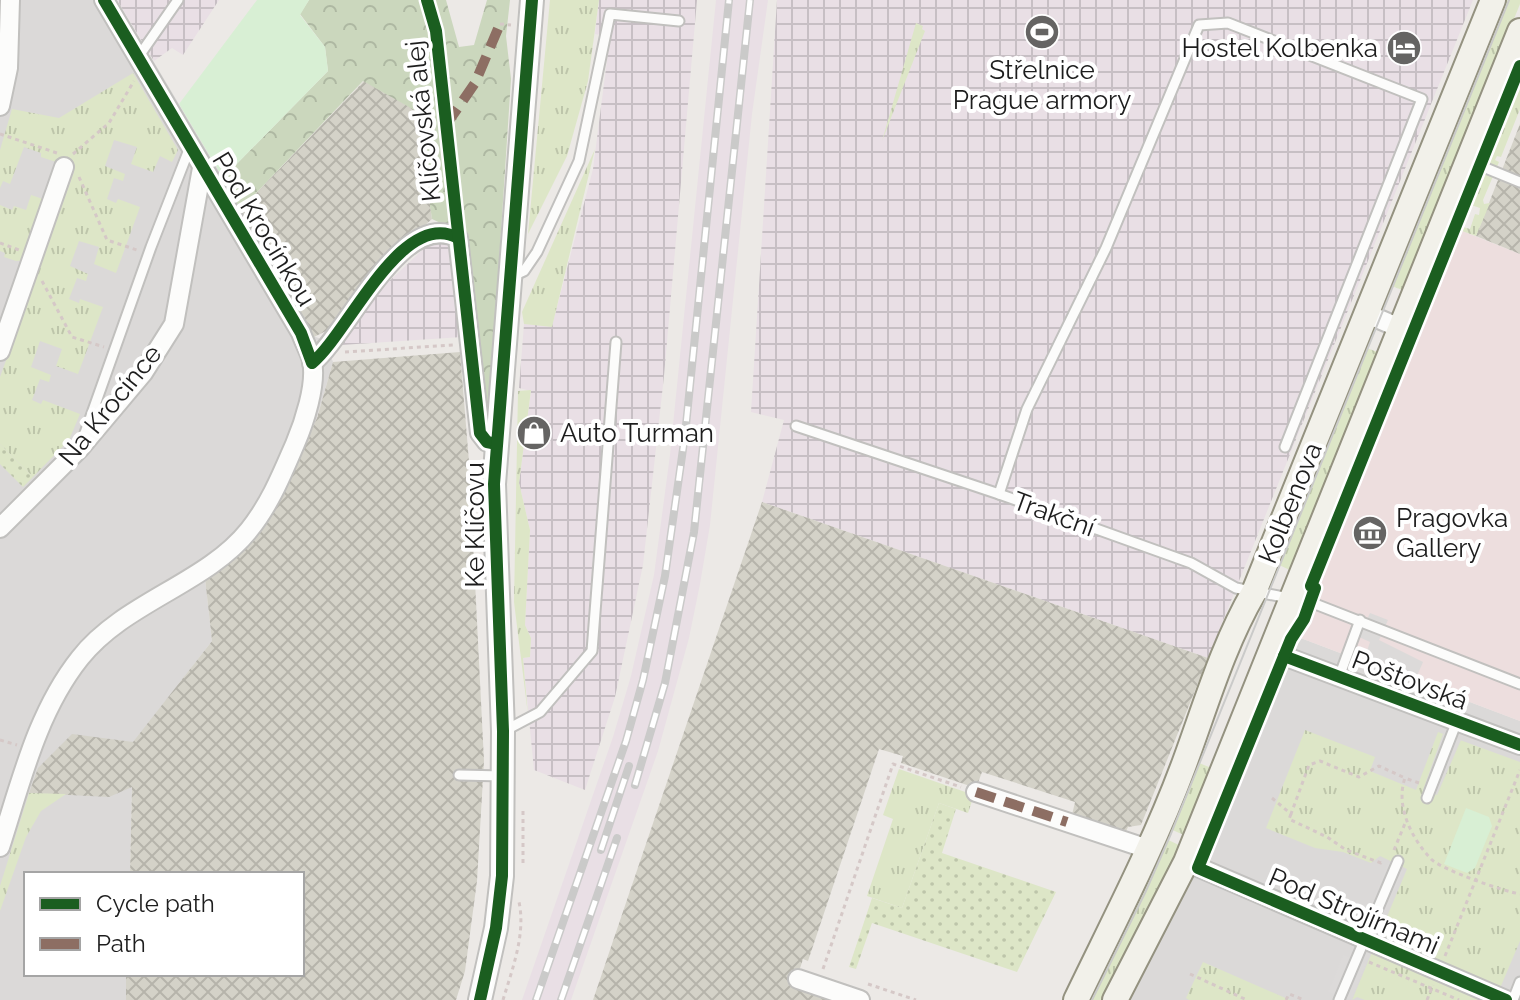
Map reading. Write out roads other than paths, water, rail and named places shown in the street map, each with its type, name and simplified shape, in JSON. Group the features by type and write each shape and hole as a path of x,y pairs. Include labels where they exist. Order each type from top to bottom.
{"main road":[{"name":"Kolbenova","path":"1076,1000 1148,849 1183,766 1238,619 1254,592 1493,0"},
{"name":"Kolbenova","path":"1115,1000 1186,862 1301,600 1400,328 1520,31"}],"street":[{"path":"0,106 8,68 10,0"},
{"name":"Pod Krocínkou","path":"104,0 301,333 319,358"},
{"name":"Ke Klíčovu","path":"480,1000 496,928 502,876 503,731 494,521 497,444 532,0"},
{"path":"0,351 68,162"},
{"name":"Na Krocínce","path":"0,528 80,448 143,373 174,324 202,168"},
{"name":"Pod Krocínkou","path":"0,847 45,716 60,685 82,655 113,626 215,560 248,531 276,489 303,424 319,358 371,285 420,237 439,231 458,238 480,433 487,442 497,444"},
{"path":"1367,314 1400,328"},
{"name":"Poštovská","path":"1284,656 1520,745"},
{"path":"976,792 1148,849"},
{"name":"Pod Strojírnami","path":"1186,862 1361,949 1435,980 1506,1000"},
{"path":"798,979 862,991"}],"lane":[{"path":"138,57 178,0"},
{"path":"510,278 524,271 537,252 579,161 610,14 679,21"},
{"path":"999,494 1027,409 1106,248 1199,25 1228,23 1422,99 1285,447"},
{"path":"80,448 148,254 190,146"},
{"path":"1468,161 1520,182"},
{"path":"503,731 540,712 592,651 616,342"},
{"name":"Trakční","path":"796,426 1191,563 1236,588 1301,600 1360,620 1520,684"},
{"path":"1339,677 1360,620"},
{"name":"Poštovská","path":"1429,793 1457,721"},
{"path":"459,775 503,776"},
{"name":"Pod Strojírnami","path":"1339,1000 1398,861"},
{"path":"1513,1000 1520,982"}],"tram line":[{"path":"1092,1000 1170,836 1509,0"}],"railway":[{"path":"536,1000 626,741 643,680 665,576 685,435 729,0"},
{"path":"635,785 665,683 694,532 750,0"},
{"path":"601,850 629,766"},
{"path":"561,1000 617,838"}],"place":[{"name":"Střelnice Prague armory","path":"1042,32"},
{"name":"Hostel Kolbenka","path":"1404,48"},
{"name":"Auto Turman","path":"534,433"},
{"name":"Pragovka Gallery","path":"1370,533"}]}
